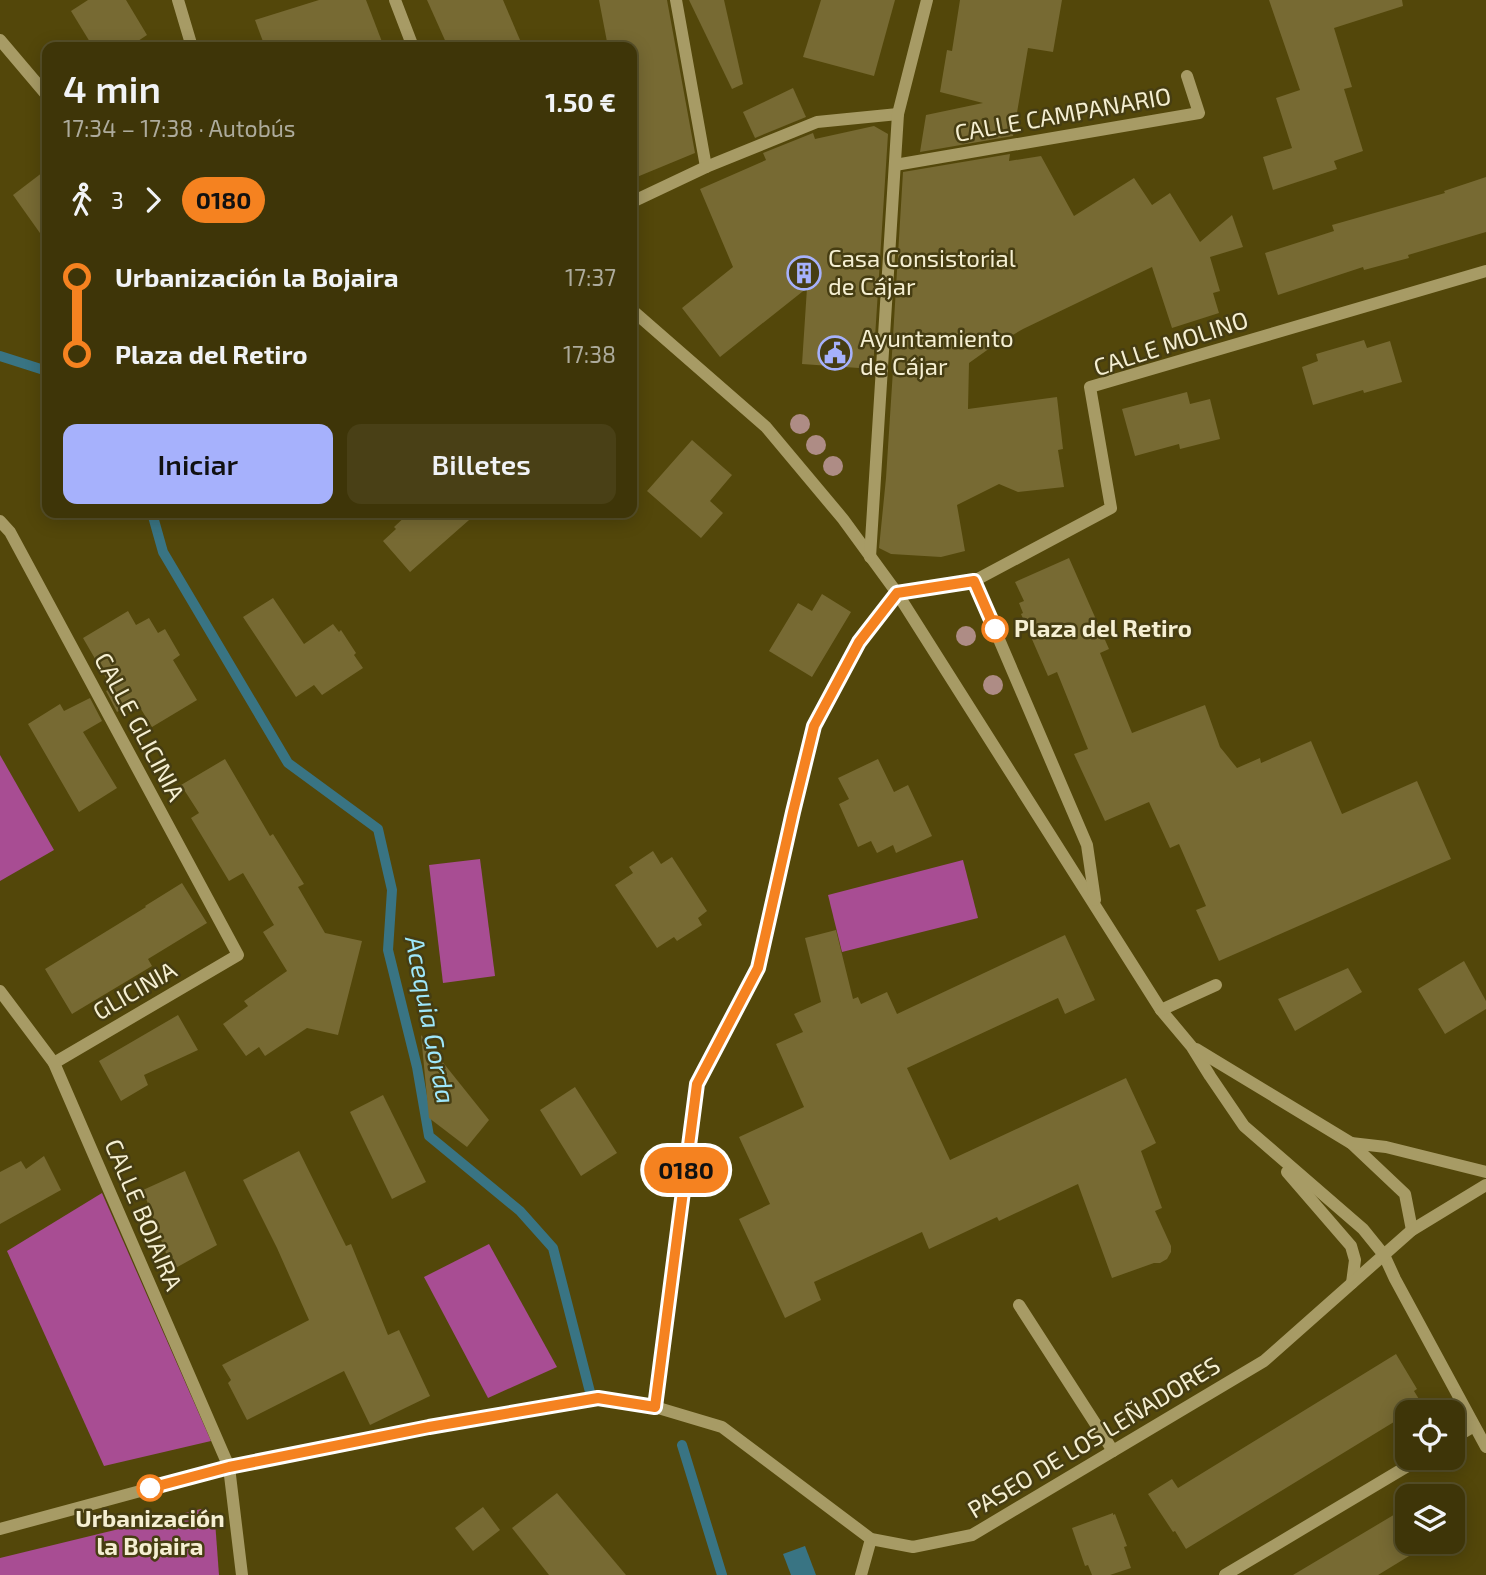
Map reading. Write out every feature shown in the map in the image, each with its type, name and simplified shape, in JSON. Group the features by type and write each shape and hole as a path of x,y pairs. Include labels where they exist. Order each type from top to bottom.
{"street":[{"path":"178,0 191,42"},
{"path":"394,0 411,42"},
{"path":"676,0 706,167"},
{"path":"870,556 898,114 927,0"},
{"path":"0,40 42,89"},
{"name":"CALLE CAMPANARIO","path":"895,164 1199,113 1187,76"},
{"path":"637,200 706,167 817,122 898,114"},
{"name":"CALLE MOLINO","path":"974,581 1111,508 1090,387 1486,271"},
{"path":"637,314 766,427 843,519 897,593 1161,1010 1192,1047 1244,1126 1351,1246 1356,1260 1352,1283"},
{"name":"CALLE GLICINIA","path":"0,521 5,536 237,955"},
{"path":"655,1407 697,1084 758,968 814,726 859,642 897,593 974,581 1087,845 1096,906"},
{"name":"GLICINIA","path":"54,1063 237,955"},
{"path":"1161,1010 1216,985"},
{"name":"CALLE BOJAIRA","path":"0,991 54,1063 229,1467 242,1575"},
{"path":"1192,1047 1351,1143 1405,1194 1412,1230"},
{"path":"1244,1126 1363,1229 1384,1255 1486,1447"},
{"path":"1351,1143 1386,1147 1486,1172"},
{"name":"PASEO DE LOS LEÑADORES","path":"0,1529 229,1467 429,1427 598,1398 655,1407 722,1427 872,1539 913,1547 972,1535 1264,1361 1412,1230 1486,1185"},
{"path":"1019,1305 1113,1451"},
{"path":"1465,1431 1474,1426"},
{"path":"1225,1575 1401,1470"},
{"path":"861,1575 872,1539"}],"shaded area":[{"path":"0,755 54,850 0,881"},
{"path":"480,859 495,976 443,983 429,865"},
{"path":"963,860 978,918 842,952 828,895"},
{"path":"102,1193 211,1441 104,1466 7,1251"},
{"path":"489,1244 557,1367 488,1398 424,1277"},
{"path":"201,1509 215,1521 219,1575 0,1575 0,1558"}],"water":[{"path":"805,1546 816,1575 791,1575 783,1554"}],"building":[{"path":"88,0 126,0 147,35 136,42 90,42 71,11"},
{"path":"319,0 366,0 382,42 263,42 255,20"},
{"path":"427,0 503,0 521,42 446,42"},
{"path":"599,0 667,0 695,153 637,177 637,42 607,42"},
{"path":"689,0 724,0 743,84 732,89"},
{"path":"821,0 895,0 874,76 803,57"},
{"path":"960,0 1062,0 1053,52 1028,48 1013,136 920,152 926,115 983,103 940,92 947,50 952,51"},
{"path":"1269,0 1402,0 1403,6 1334,28 1352,87 1344,89 1363,151 1334,161 1337,169 1273,190 1263,157 1292,148 1276,98 1300,90"},
{"path":"793,88 806,117 755,138 743,112"},
{"name":"Casa Consistorial de Cájar","path":"874,126 888,134 873,369 802,364 807,288 720,357 682,308 733,267 700,189 766,160 763,153 813,133 815,139"},
{"path":"1010,154 1009,161 1041,156 1074,216 1134,178 1152,205 1170,193 1200,242 1232,215 1243,247 1210,257 1220,291 1213,293 1219,313 1172,328 1152,267 1023,329 969,363 968,409 1057,397 1063,449 1058,450 1064,487 1018,492 999,484 957,505 965,551 941,557 891,554 879,548 893,370 903,172"},
{"path":"42,173 42,236 13,195"},
{"path":"1486,177 1486,232 1408,255 1409,258 1364,270 1363,267 1278,295 1265,253 1334,231 1332,225 1445,193 1444,191"},
{"path":"1364,340 1367,348 1390,341 1402,382 1313,405 1302,367 1318,361 1316,354"},
{"path":"1187,392 1190,404 1210,399 1220,439 1180,449 1179,444 1135,456 1122,409"},
{"path":"692,440 732,475 710,501 723,513 701,538 647,491"},
{"path":"404,518 471,518 410,572 383,541 396,529 394,527"},
{"path":"1069,558 1109,649 1100,653 1132,733 1205,705 1220,747 1237,768 1260,758 1261,763 1311,741 1342,814 1417,781 1451,859 1219,961 1196,910 1206,906 1179,844 1170,848 1149,802 1105,821 1074,754 1088,749 1057,672 1048,676 1021,614 1023,613 1019,603 1024,601 1015,582"},
{"path":"822,594 851,612 812,677 769,651 798,603 812,611"},
{"path":"273,598 304,644 333,624 339,632 341,630 363,668 322,695 314,685 296,697 243,617"},
{"path":"128,611 136,625 149,618 158,633 165,629 180,655 173,660 197,700 152,727 136,701 117,712 106,691 112,688 83,638"},
{"path":"90,698 102,721 83,732 117,788 79,812 28,724 60,704 64,711"},
{"path":"225,759 270,836 273,834 304,884 298,887 325,933 362,941 338,1035 307,1028 265,1056 259,1047 246,1056 223,1024 248,1006 244,1001 287,971 263,932 274,925 243,873 229,881 191,818 199,813 181,785"},
{"path":"878,759 894,792 908,785 932,836 896,853 893,845 877,853 871,841 858,847 839,804 849,799 838,778"},
{"path":"653,851 661,864 672,857 707,911 698,918 702,925 677,941 674,937 657,948 615,885 633,873 629,867"},
{"path":"182,883 207,923 148,959 152,966 72,1014 45,969"},
{"path":"836,930 853,999 858,997 861,1004 887,992 897,1014 1065,935 1095,1000 1065,1014 1058,998 907,1068 950,1160 1126,1078 1156,1143 1141,1151 1162,1208 1155,1211 1171,1246 1167,1259 1112,1278 1078,1184 999,1221 997,1217 929,1249 922,1232 814,1282 821,1300 785,1318 739,1219 770,1204 739,1137 804,1107 776,1044 803,1032 794,1014 821,1002 805,938"},
{"path":"1464,961 1486,1001 1486,1009 1445,1034 1418,989"},
{"path":"1348,968 1362,992 1295,1031 1278,999"},
{"path":"178,1015 198,1050 144,1075 148,1085 121,1101 99,1061"},
{"path":"421,1035 489,1120 467,1147 429,1118"},
{"path":"575,1087 617,1153 581,1176 540,1110"},
{"path":"383,1095 426,1182 392,1199 350,1112"},
{"path":"299,1151 346,1246 351,1244 388,1335 399,1330 430,1396 370,1425 344,1371 247,1420 222,1365 309,1320 243,1180"},
{"path":"44,1156 61,1190 0,1224 0,1172 21,1161 26,1169"},
{"path":"185,1171 217,1245 172,1270 143,1190"},
{"path":"1396,1354 1417,1389 1414,1391 1420,1400 1395,1400 1395,1421 1186,1549 1148,1494 1172,1479 1178,1488"},
{"path":"557,1493 626,1575 549,1575 512,1528"},
{"path":"483,1507 500,1530 473,1551 455,1528"},
{"path":"1113,1513 1127,1546 1124,1547 1131,1568 1110,1575 1092,1575 1088,1565 1085,1566 1072,1528"},
{"path":"1395,1514 1395,1554 1412,1554 1378,1575 1293,1575"}],"waterway":[{"name":"Acequia Gorda","path":"0,356 42,369"},
{"name":"Acequia Gorda","path":"153,518 163,552 288,763 378,829 392,890 388,950 417,1067 429,1136 520,1211 553,1248 590,1392"},
{"name":"Acequia Gorda","path":"682,1445 722,1575"}],"bus line":[{"name":"0180","path":"150,1488 229,1467 429,1427 598,1398 655,1407 697,1084 758,968 814,726 859,642 897,593 974,581 995,629"}],"place":[{"name":"Casa Consistorial de Cájar","path":"804,273"},
{"name":"Ayuntamiento de Cájar","path":"835,353"},
{"name":"Plaza del Retiro","path":"995,629"},
{"name":"Urbanización la Bojaira","path":"150,1488"}]}
